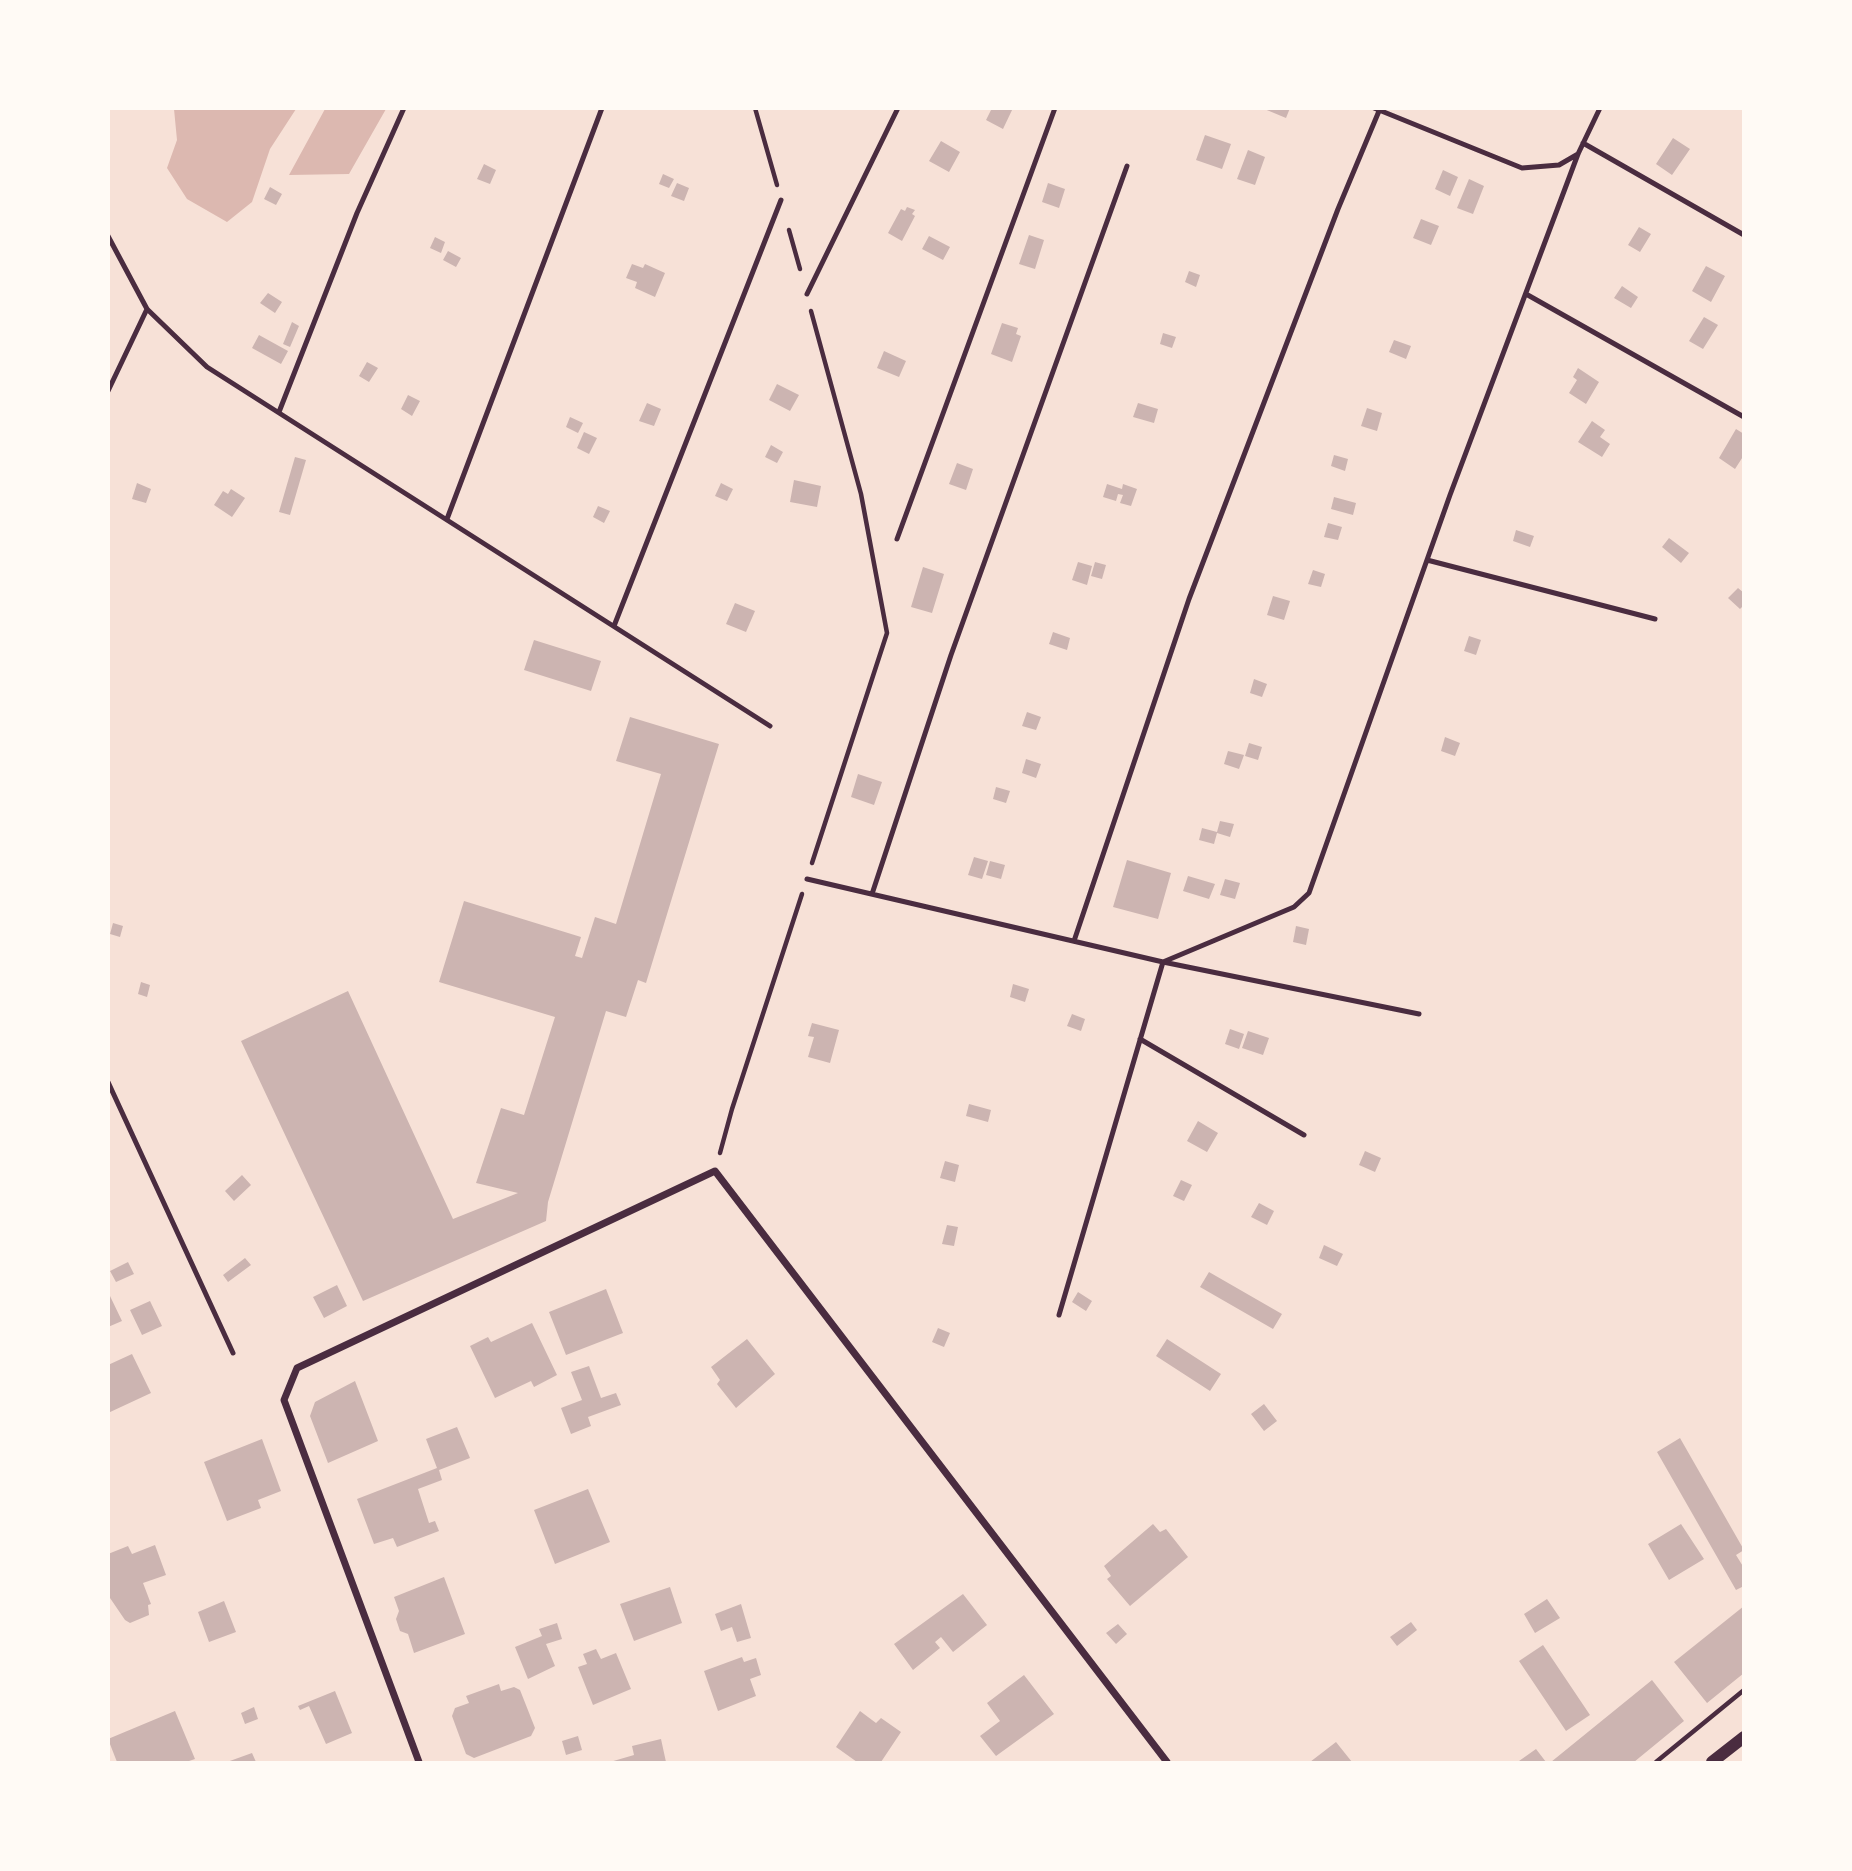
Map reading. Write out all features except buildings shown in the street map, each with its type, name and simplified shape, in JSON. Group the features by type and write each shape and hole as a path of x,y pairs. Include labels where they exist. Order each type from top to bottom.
{"street":[{"path":"419,1762 284,1400 297,1368 715,1171 1167,1762"},
{"path":"1712,1762 1744,1737"}],"lane":[{"path":"279,412 357,213 404,108"},
{"path":"446,519 602,108"},
{"path":"807,294 898,108"},
{"path":"897,539 1055,108"},
{"path":"1163,962 1294,906 1309,893 1427,559 1525,294 1578,153 1600,108"},
{"path":"1074,940 1189,599 1376,109 1522,168 1559,165 1578,153"},
{"path":"1583,143 1744,235"},
{"path":"872,894 951,655 1127,166"},
{"path":"614,626 781,200"},
{"path":"108,236 147,309 207,367 770,726"},
{"path":"1525,294 1744,417"},
{"path":"108,391 147,309"},
{"path":"1427,559 1655,619"},
{"path":"807,878 1163,962 1419,1014"},
{"path":"1059,1315 1163,962"},
{"path":"1140,1039 1304,1135"},
{"path":"108,1083 233,1353"}],"path":[{"path":"715,1171 732,1109 887,633 861,494 755,108"},
{"path":"1656,1762 1744,1690"}],"shaded area":[{"path":"174,109 296,109 270,149 252,202 227,222 187,199 167,168 177,140"},
{"path":"325,109 386,109 349,174 289,175"}]}
